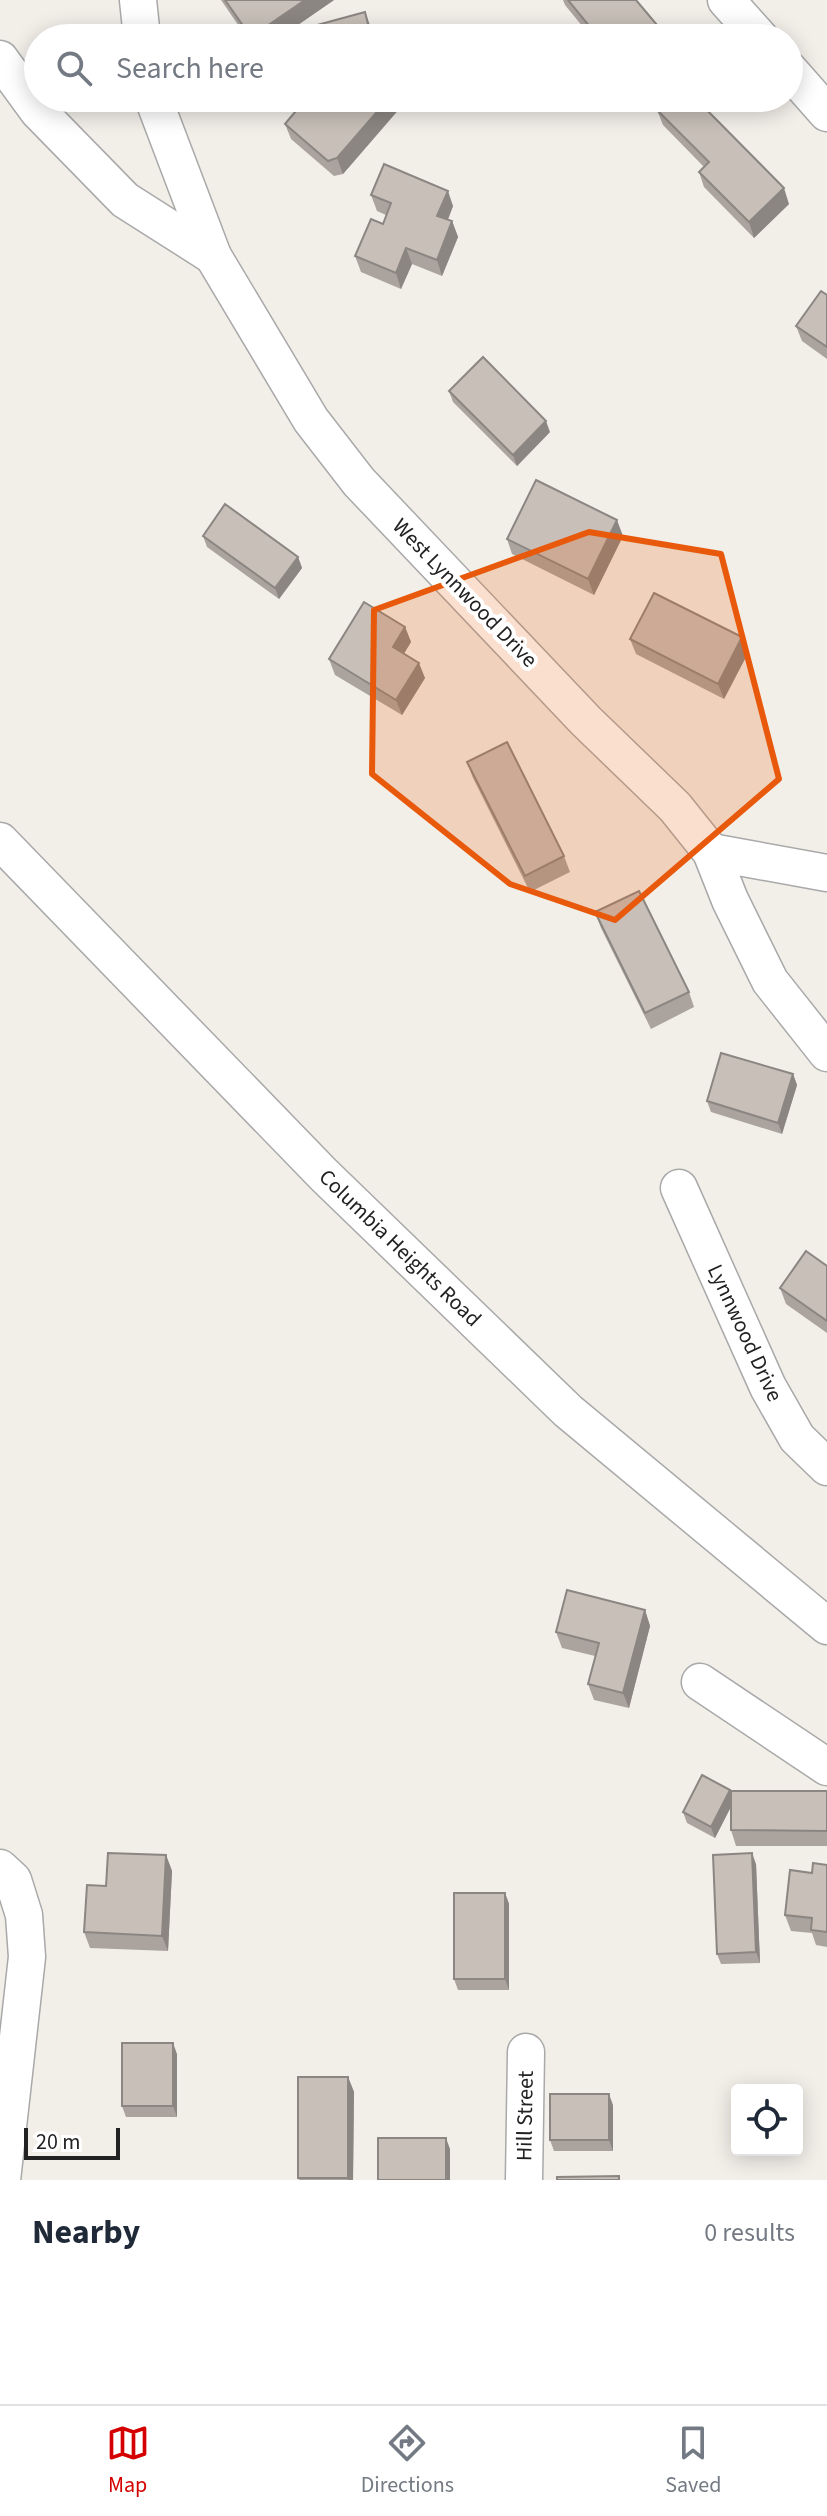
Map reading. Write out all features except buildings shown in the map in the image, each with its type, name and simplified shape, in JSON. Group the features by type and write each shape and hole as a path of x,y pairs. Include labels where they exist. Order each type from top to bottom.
{"street":[{"path":"138,0 141,24"},
{"path":"726,0 747,24"},
{"path":"0,59 24,92"},
{"path":"803,86 827,113"},
{"path":"39,112 125,200 213,256"},
{"name":"West Lynnwood Drive","path":"158,112 213,256 311,420 359,482 586,721 675,807 711,852 730,900 770,981 827,1053"},
{"name":"Columbia Heights Road","path":"0,841 324,1175 568,1411 827,1626"},
{"path":"711,852 827,873"},
{"name":"Lynnwood Drive","path":"679,1188 768,1387 797,1438 827,1467"},
{"path":"700,1682 827,1767"},
{"path":"2,2180 27,1957 24,1915 6,1874"},
{"name":"Hill Street","path":"524,2180 526,2052"}],"highlighted area":[{"path":"589,532 721,554 779,779 615,920 510,884 372,774 374,610"}]}
